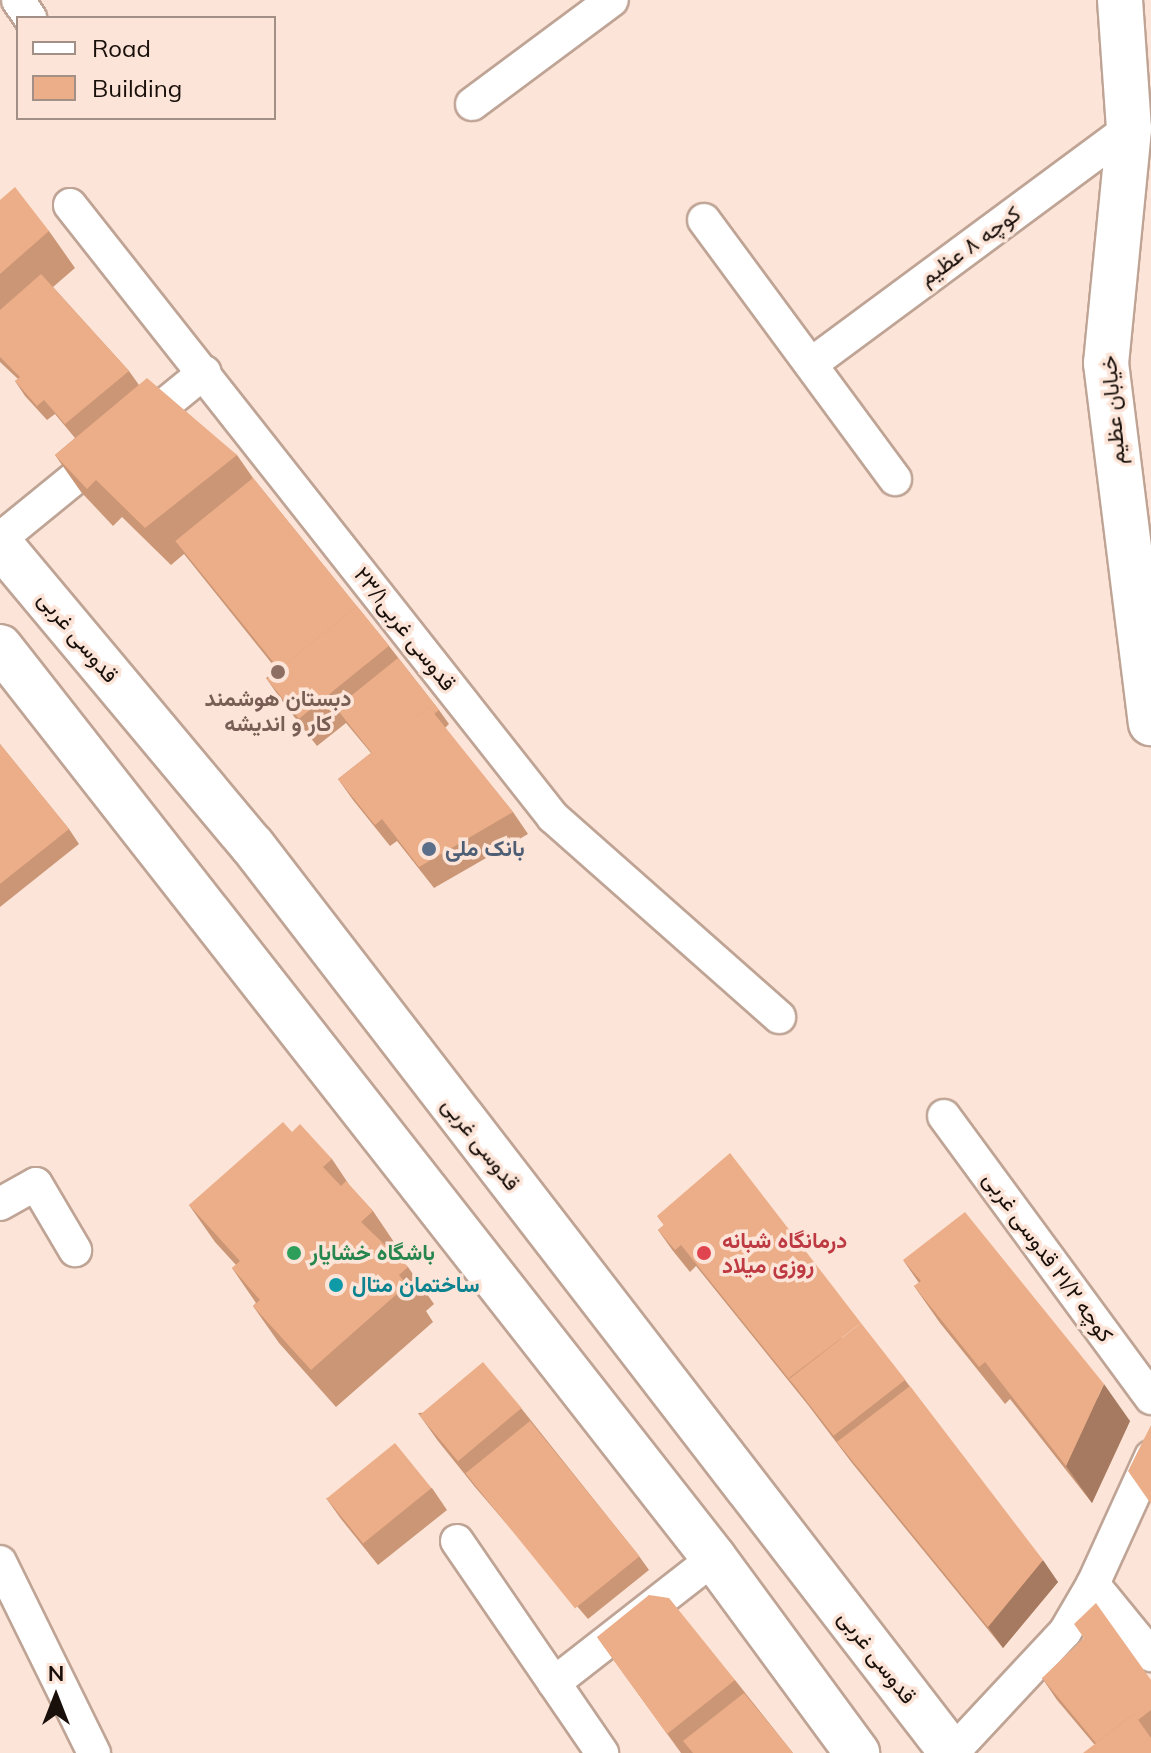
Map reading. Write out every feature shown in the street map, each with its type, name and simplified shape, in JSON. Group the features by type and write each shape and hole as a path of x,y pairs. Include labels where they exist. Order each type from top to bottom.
{"main road":[{"name":"خیابان عظیم","path":"1120,0 1129,129 1106,363 1151,723"},
{"name":"قدوسی غربی","path":"0,542 252,845 952,1753"},
{"path":"0,647 714,1558 857,1753"}],"street":[{"path":"472,104 612,0"},
{"name":"کوچه ۸ عظیم","path":"811,364 1129,129"},
{"name":"قدوسی غربی۲۳/۱","path":"70,205 205,372 553,817 779,1017"},
{"path":"704,220 895,479"},
{"path":"0,542 205,372"},
{"name":"کوچه ۲۱/۲ قدوسی غربی","path":"944,1116 1151,1398"},
{"path":"0,1204 36,1184 75,1250"},
{"path":"952,1753 1048,1653 1093,1584 1151,1457"},
{"path":"457,1541 602,1753"},
{"path":"554,1683 714,1558"},
{"path":"0,1562 94,1753"},
{"path":"1093,1584 1151,1655"}],"building":[{"path":"15,187 49,231 0,274 0,200"},
{"path":"41,274 129,371 65,424 44,400 37,406 15,381 20,377 0,357 0,310"},
{"path":"147,378 237,455 145,528 96,480 87,489 55,455"},
{"path":"253,478 357,606 279,669 175,541"},
{"path":"357,606 389,646 299,719 267,679"},
{"path":"398,658 439,710 434,714 429,707 372,753 336,708"},
{"path":"429,707 513,812 419,867 382,819 375,825 338,779"},
{"path":"0,744 69,829 0,884"},
{"name":"ساختمان متال","path":"283,1122 292,1132 300,1124 332,1159 323,1167 341,1186 346,1181 373,1211 361,1222 408,1267 399,1275 407,1285 311,1370 253,1306 260,1300 232,1268 240,1261 189,1205"},
{"path":"730,1153 861,1323 789,1378 793,1384 681,1245 675,1250 658,1230 664,1225 657,1216"},
{"path":"965,1212 1104,1384 1066,1466 985,1362 979,1367 914,1286 921,1281 903,1260"},
{"path":"861,1323 905,1380 834,1436 789,1379"},
{"path":"483,1362 522,1408 458,1461 419,1415"},
{"path":"910,1386 1043,1560 988,1627 837,1442"},
{"path":"530,1421 640,1556 575,1608 465,1473"},
{"path":"1151,1425 1151,1504 1128,1471"},
{"path":"395,1443 432,1488 363,1543 327,1498"},
{"path":"649,1595 669,1598 735,1680 667,1734 597,1637"},
{"path":"1096,1603 1151,1680 1151,1710 1138,1720 1134,1714 1096,1743 1042,1678 1084,1638 1074,1624"},
{"path":"744,1693 793,1753 693,1753 683,1741"},
{"path":"1134,1714 1151,1738 1151,1753 1083,1753"}],"place":[{"name":"دبستان هوشمند کار و اندیشه","path":"278,672"},
{"name":"بانک ملی","path":"429,849"},
{"name":"باشگاه خشایار","path":"294,1253"},
{"name":"درمانگاه شبانه روزی میلاد","path":"704,1253"},
{"name":"ساختمان متال","path":"336,1285"}]}
